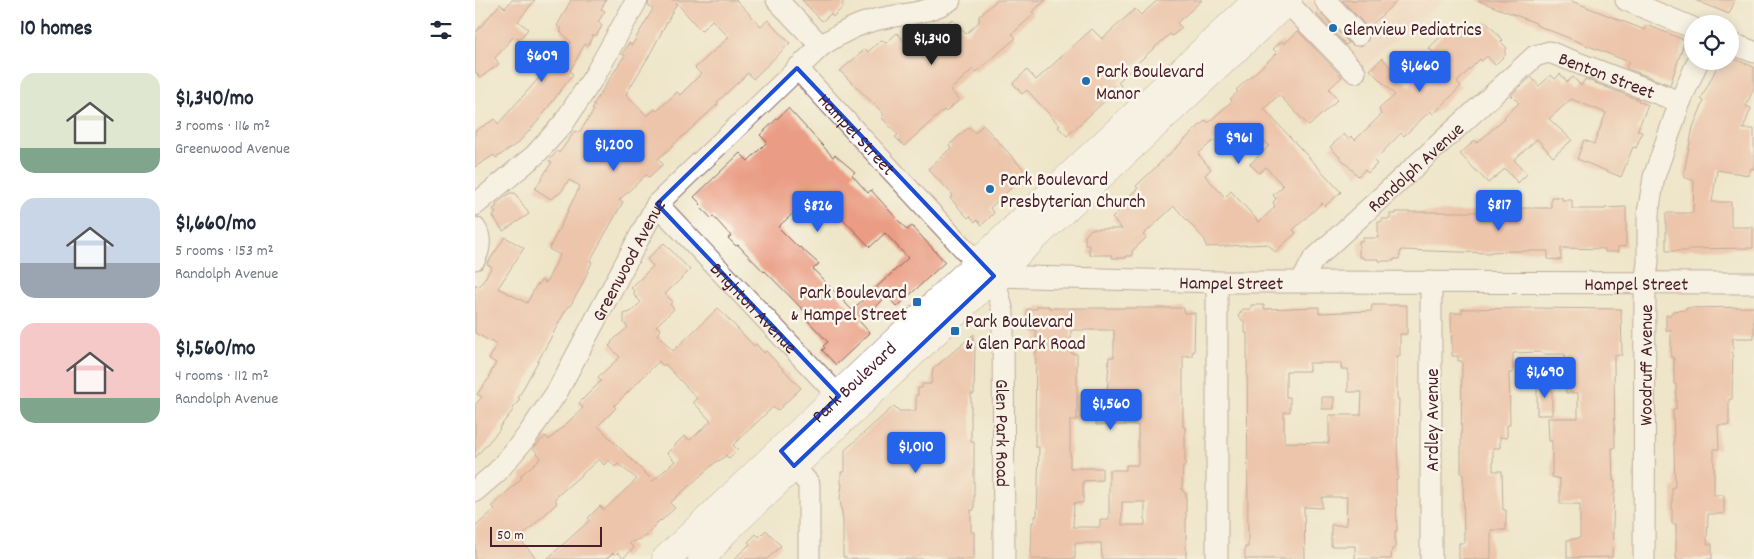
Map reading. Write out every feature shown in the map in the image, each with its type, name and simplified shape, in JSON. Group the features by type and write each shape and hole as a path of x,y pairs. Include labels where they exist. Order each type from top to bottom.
{"main road":[{"name":"Park Boulevard","path":"987,270 1071,175 1258,0"},
{"name":"Park Boulevard","path":"666,559 787,459 987,270 1287,1"},
{"name":"Park Boulevard","path":"702,559 787,459"}],"street":[{"path":"475,205 535,155 563,124 595,76 637,0"},
{"path":"777,0 821,46"},
{"name":"Greenwood Avenue","path":"475,491 497,472 527,436 557,392 657,204 821,46 840,33 870,21 923,12 950,0"},
{"path":"1325,0 1358,35"},
{"path":"1626,0 1684,24"},
{"path":"1287,1 1355,72"},
{"path":"1739,46 1754,52"},
{"name":"Benton Street","path":"1535,56 1549,52 1680,102"},
{"name":"Randolph Avenue","path":"1302,281 1313,260 1535,56"},
{"name":"Hampel Street","path":"797,68 966,251 987,270 1217,282 1754,283"},
{"name":"Woodruff Avenue","path":"1644,559 1645,283 1648,263 1648,213 1654,177 1680,102 1694,70"},
{"name":"Brighton Avenue","path":"657,204 846,403"},
{"path":"475,228 480,247 475,259"},
{"name":"Glen Park Road","path":"987,270 1003,312 1004,559"},
{"path":"1217,282 1217,559"},
{"name":"Ardley Avenue","path":"1431,282 1431,559"},
{"path":"787,459 809,484 809,559"}],"highlighted area":[{"path":"797,68 994,276 794,466 781,451 839,396 657,204"}],"shaded area":[{"path":"1309,0 1443,0 1333,93 1275,34"}],"building":[{"path":"512,0 535,0 518,21 528,29 519,40 514,36 495,58 499,64 480,78 475,71 475,33 500,4 505,8"},
{"path":"571,0 606,0 601,9 605,11 598,22 602,26 596,36 593,35 588,46 585,44 570,71 573,74 538,121 519,142 496,158 494,155 475,167 475,131 495,119 498,124 571,42 560,31 562,29 557,26"},
{"path":"649,0 736,0 761,26 768,20 790,43 753,79 748,73 717,102 718,104 658,159 663,164 649,177 646,175 619,200 623,202 590,261 592,262 581,287 570,306 568,306 518,398 520,399 500,429 475,458 475,405 482,397 477,394 490,377 496,363 489,359 497,345 475,333 475,284 479,287 492,267 487,264 505,237 524,248 498,288 527,303 537,284 539,285 541,280 546,283 560,255 549,249 580,186 569,180 561,192 551,199 535,189 552,162 549,161 557,151 559,153 575,131 579,133 594,110 592,109 595,106 593,105 625,55 622,54 629,43 632,45 653,9 648,6","holes":["677,3 701,31 712,20 729,37 695,68 701,74 680,95 677,92 657,111 655,109 647,116 626,94"]},
{"path":"802,0 845,0 842,4 844,6 833,17 831,14 822,21"},
{"path":"997,0 1046,0 1012,34 1016,38 976,72 973,69 950,90 959,100 946,112 944,110 904,146 895,137 898,135 881,117 884,114 840,71 865,49 868,52 881,40 886,43 897,33 906,43 920,31 926,37 943,22 946,24 952,19 966,34 979,22 979,16"},
{"path":"1158,0 1202,0 1177,23 1182,28 1172,36 1170,34 1143,58 1118,82 1121,86 1067,136 1027,90 1022,94 1013,83 1027,70 1036,80 1092,29 1102,39 1135,9 1141,15"},
{"path":"1342,0 1398,0 1368,28"},
{"path":"1569,0 1645,30 1647,25 1684,40 1684,43 1670,85 1626,68 1629,62 1479,1"},
{"path":"1695,0 1735,0 1729,14"},
{"path":"1319,12 1349,43 1346,45 1316,14"},
{"path":"1485,21 1503,40 1501,42 1507,48 1504,52 1506,54 1495,65 1487,56 1482,61 1480,59 1457,82 1461,86 1443,105 1433,114 1430,111 1404,136 1401,133 1374,161 1377,164 1368,173 1365,170 1358,176 1330,147 1344,134 1348,139 1351,136 1355,140 1381,115 1379,109 1395,95 1370,70 1382,58 1409,86 1439,58 1429,48 1453,25 1457,29 1462,24 1471,34"},
{"path":"1298,31 1342,77 1329,89 1338,99 1309,126 1279,95 1264,109 1341,192 1325,206 1322,203 1293,230 1296,233 1275,252 1268,244 1206,247 1205,240 1174,206 1143,235 1146,238 1132,251 1132,256 1112,258 1112,255 1089,255 1089,245 1085,245 1085,236 1091,229 1122,229 1112,218 1121,209 1118,206 1138,188 1136,186 1196,129 1206,120 1208,123 1232,101 1230,99 1238,92 1236,90 1277,53 1273,49 1282,41 1284,44","holes":["1253,128 1269,146 1250,164 1259,173 1266,167 1283,186 1273,195 1276,199 1273,202 1275,207 1259,222 1231,191 1225,197 1206,177 1205,175 1211,169 1198,154 1214,140 1225,152"]},
{"path":"1739,61 1754,67 1754,87 1746,106 1751,108 1743,129 1754,129 1754,169 1751,168 1749,175 1717,170 1712,202 1731,202 1731,227 1753,227 1753,248 1666,251 1666,213 1693,213 1694,181 1684,177 1684,172 1693,127 1704,101 1701,99 1716,70 1739,70"},
{"path":"1560,74 1567,82 1573,77 1581,86 1585,79 1648,105 1637,131 1642,132 1636,148 1633,147 1621,177 1577,159 1584,140 1594,144 1606,113 1571,99 1549,119 1572,140 1553,157 1537,139 1514,160 1527,174 1518,183 1505,169 1488,183 1460,154 1475,140 1477,143 1519,103 1511,95 1531,77 1539,86 1551,75 1555,79"},
{"path":"788,108 833,157 835,155 855,172 852,175 868,193 871,190 907,230 912,226 945,262 897,307 887,296 860,322 870,333 836,365 822,350 825,348 823,346 828,342 806,319 809,316 738,245 736,246 728,238 731,236 713,216 711,218 699,206 701,204 694,197 740,153 748,161 767,142 760,135","holes":["817,192 870,247 885,233 908,258 852,310 813,269 819,264 799,248 778,227"]},
{"path":"983,125 1027,173 990,208 994,213 982,225 977,220 975,222 970,216 968,218 950,198 953,195 928,169 951,148 949,145 968,128 975,133"},
{"path":"510,193 515,193 529,214 503,231 493,216 496,213 493,209 497,206 496,204"},
{"path":"1551,197 1562,197 1562,200 1572,200 1572,209 1626,207 1626,246 1618,247 1618,252 1605,252 1605,249 1561,248 1561,260 1548,259 1548,251 1490,253 1401,250 1399,259 1394,259 1394,261 1379,261 1379,259 1363,259 1363,257 1359,257 1359,241 1363,241 1363,238 1378,238 1378,222 1382,222 1382,219 1390,219 1390,214 1396,214 1396,212 1520,212 1520,208 1551,208"},
{"path":"664,243 690,270 665,294 673,302 670,304 674,309 656,326 661,330 657,334 673,351 718,308 754,346 756,344 764,353 766,351 801,388 777,411 773,407 733,445 738,450 729,459 726,455 718,460 670,503 675,508 650,530 647,536 629,543 634,548 623,558 618,552 615,555 613,553 606,559 547,559 590,520 588,518 600,506 604,510 637,479 618,464 615,467 609,460 604,465 599,459 555,498 557,503 519,539 537,559 475,559 475,527 495,509 492,506 522,478 520,476 541,458 533,448 546,436 549,440 583,408 579,403 601,381 598,377 620,357 609,346 628,327 624,323 624,314 631,312 641,302 633,294 635,292 631,288 653,266 647,259","holes":["659,361 663,366 665,364 697,398 693,402 711,421 690,440 684,436 667,453 675,461 653,481 598,426 616,408 614,406"]},
{"path":"1251,305 1264,305 1264,309 1319,307 1319,313 1371,311 1372,305 1407,305 1407,334 1400,334 1400,356 1397,356 1397,399 1399,399 1397,437 1398,479 1396,479 1397,531 1395,531 1395,549 1392,549 1391,559 1355,559 1355,546 1331,546 1331,525 1346,525 1347,497 1322,497 1322,508 1304,507 1305,559 1245,559 1245,547 1248,547 1247,333 1245,333 1245,323 1238,316 1243,309 1251,309","holes":["1309,363 1341,363 1341,369 1348,369 1348,392 1362,392 1361,415 1329,415 1329,443 1284,442 1284,412 1290,412 1290,397 1286,397 1286,371 1309,371"]},
{"path":"1037,306 1049,306 1049,308 1184,308 1184,313 1195,313 1194,352 1192,352 1192,356 1183,356 1185,466 1183,466 1182,490 1186,494 1186,559 1102,559 1101,543 1075,543 1075,559 1031,559 1032,522 1035,522 1035,516 1037,516 1039,447 1035,447 1036,330 1027,330 1027,309 1037,309","holes":["1071,330 1114,330 1114,357 1109,357 1107,398 1102,398 1102,412 1096,412 1096,425 1138,425 1138,465 1126,465 1126,470 1109,470 1109,520 1100,520 1100,527 1073,527 1074,503 1083,503 1083,481 1102,480 1102,468 1070,468 1070,420 1077,420 1077,354 1071,353","1122,502 1145,502 1145,525 1122,525"]},
{"path":"1754,307 1754,338 1733,338 1732,399 1729,399 1729,425 1718,425 1719,449 1714,449 1714,495 1724,495 1724,514 1708,514 1707,544 1712,544 1712,559 1676,559 1676,524 1672,524 1672,487 1675,487 1673,409 1676,409 1676,384 1674,384 1674,358 1671,358 1671,330 1666,330 1666,315 1670,315 1673,311 1686,310 1686,308"},
{"path":"1462,309 1621,309 1622,355 1614,355 1615,448 1612,448 1615,494 1612,557 1567,558 1567,540 1580,538 1580,504 1560,504 1560,479 1552,477 1552,441 1549,441 1548,418 1578,418 1578,393 1566,393 1565,354 1542,354 1542,352 1513,353 1513,373 1509,373 1510,425 1507,425 1507,438 1500,437 1500,448 1493,448 1493,471 1502,471 1503,510 1506,510 1506,530 1491,530 1491,559 1459,559 1459,543 1464,543 1463,474 1461,474 1462,361 1458,361 1458,356 1452,356 1451,313 1462,313"},
{"path":"974,334 974,394 971,394 971,442 974,442 974,510 971,510 971,532 974,532 974,559 846,559 846,557 843,557 843,521 840,499 841,472 845,472 845,450 894,406 899,411 916,411 918,388 922,388 922,384 931,384 933,369"},
{"path":"1552,382 1552,415 1537,415 1537,383"},
{"path":"1322,397 1334,397 1334,409 1322,409"},
{"path":"766,530 781,546 767,559 734,559 750,544 748,542 756,534 759,537"}],"place":[{"name":"Glenview Pediatrics","path":"1333,28"},
{"name":"Park Boulevard Manor","path":"1086,81"},
{"name":"Park Boulevard Presbyterian Church","path":"990,189"},
{"name":"Park Boulevard & Hampel Street","path":"917,302"},
{"name":"Park Boulevard & Glen Park Road","path":"955,331"}]}
